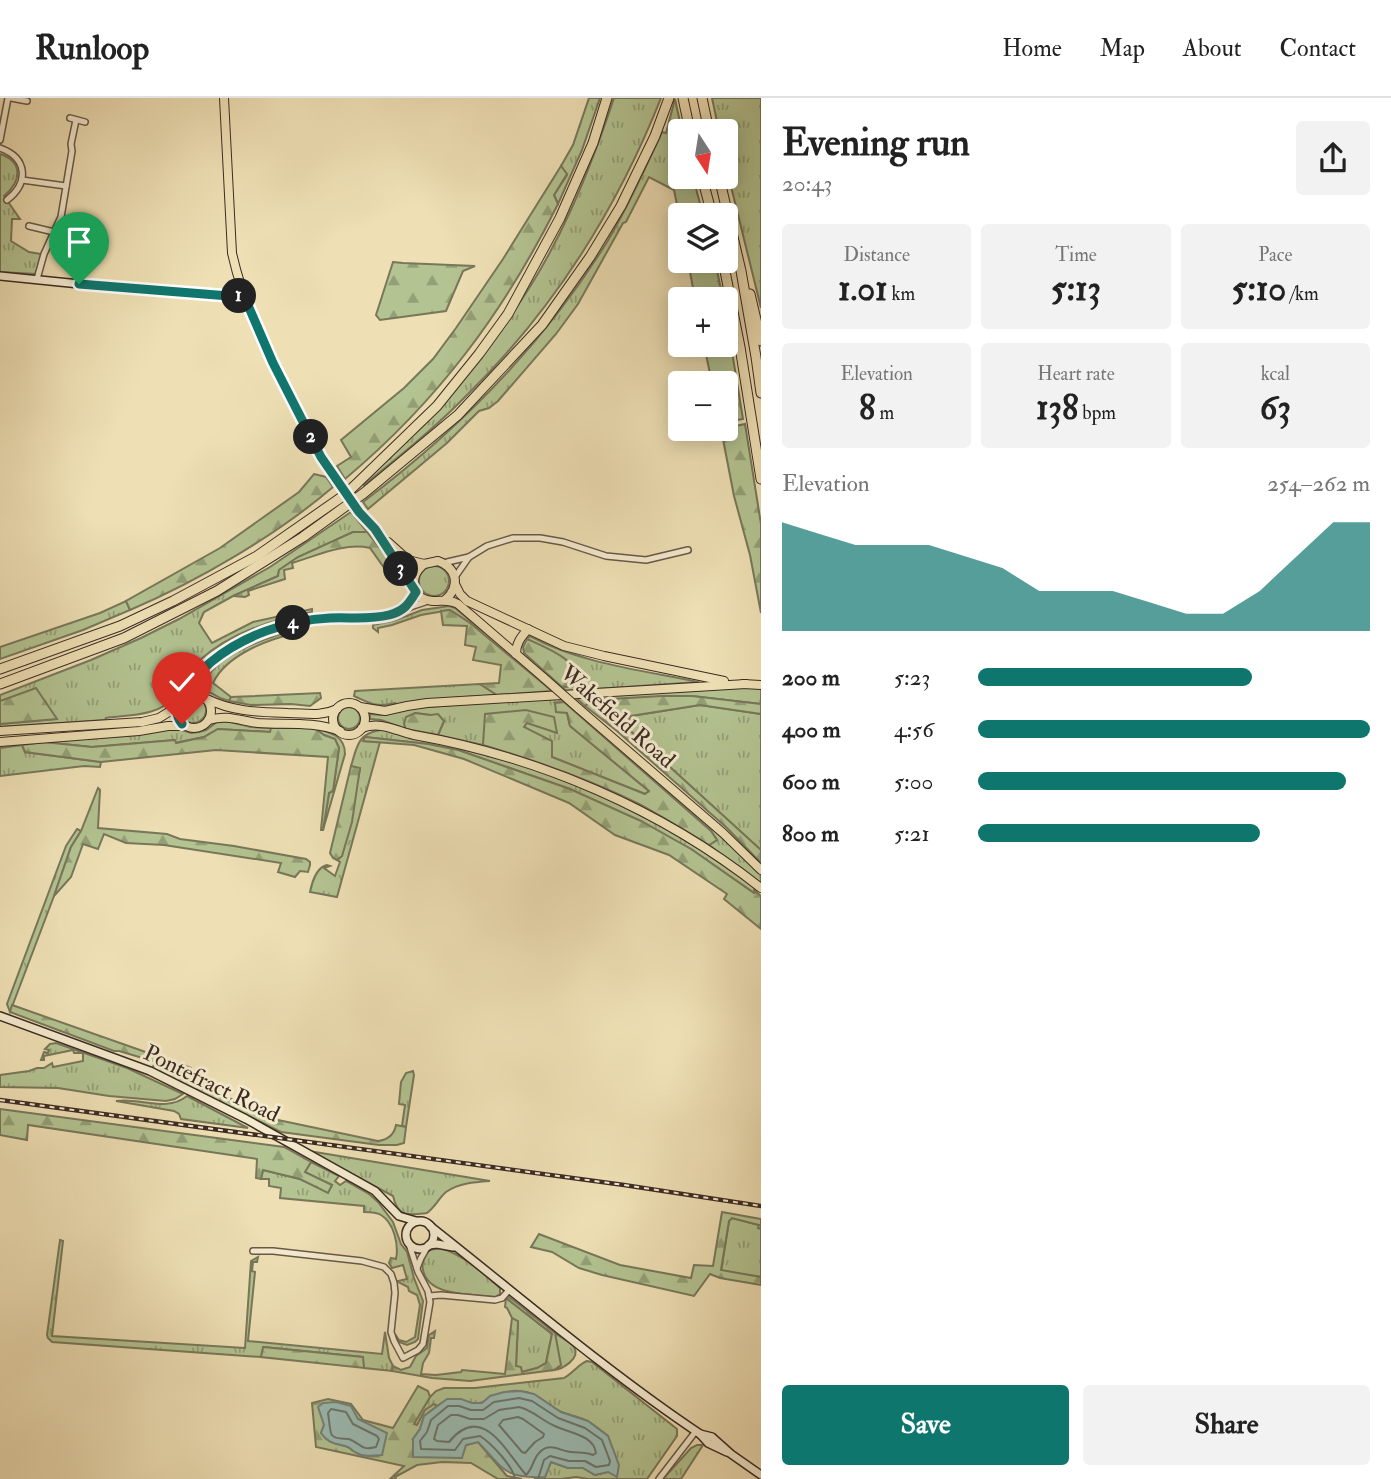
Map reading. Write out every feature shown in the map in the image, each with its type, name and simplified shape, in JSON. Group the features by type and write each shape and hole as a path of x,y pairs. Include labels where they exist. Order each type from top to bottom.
{"highway":[{"path":"3,668 120,626 257,556 346,494 408,436 437,407 508,314 560,218 593,143 607,98"},
{"path":"0,685 124,638 217,591 313,530 458,415 542,325 590,257 621,206 669,98"},
{"path":"683,98 687,119"},
{"path":"702,98 706,119"},
{"path":"738,255 755,309 761,341"},
{"path":"738,260 761,393"},
{"path":"725,273 761,479"}],"main road":[{"path":"224,98 232,253 244,296 273,363 328,468 359,512 375,529 408,560 424,564"},
{"path":"0,276 129,289 244,296"},
{"path":"375,529 420,597 436,602 445,600 453,591 455,581"},
{"path":"416,591 414,583 418,569 432,561 443,563 450,568 460,594 467,601 564,646 709,679 761,685"},
{"name":"Wakefield Road","path":"445,600 458,604 723,833 761,870"},
{"path":"516,654 519,640 528,629"},
{"path":"0,731 142,722 159,718 177,707 182,699 190,694 229,708 317,715 329,713 351,703 385,711 427,703 746,684"},
{"path":"0,742 139,731 176,725 196,728 206,724 211,713 211,705 204,697"},
{"path":"177,707 179,720 186,726"},
{"path":"360,707 365,717 362,728"},
{"path":"337,709 334,723 340,731"},
{"path":"209,720 221,716 256,723 318,725 351,735 362,728 377,724 408,734 467,745 580,782 644,812 761,888"},
{"name":"Pontefract Road","path":"0,1016 127,1062 191,1091 375,1191 403,1219 416,1222"},
{"name":"Pontefract Road","path":"393,1211 408,1242"},
{"path":"460,1249 437,1244 421,1249 413,1247 408,1242 406,1231 416,1222 423,1221 460,1249 640,1392 698,1432 708,1443 731,1454 761,1475"},
{"path":"429,1245 434,1233 430,1226"}],"street":[{"path":"0,140 10,98 27,101"},
{"path":"37,279 44,254 61,217 72,151 73,119 85,122"},
{"path":"0,148 15,156 22,172 22,180 16,194 7,200"},
{"path":"22,180 66,186"},
{"path":"29,226 54,232"},
{"path":"443,563 469,557 487,546 513,538 540,538 563,542 606,556 646,560 688,550"},
{"path":"455,581 469,557"},
{"path":"407,607 416,591"},
{"path":"182,699 210,663 243,641 271,629 314,620 374,618 428,601"},
{"path":"201,672 204,697"},
{"path":"253,1251 362,1261 384,1267 391,1274 395,1293 392,1337 403,1357 424,1344 430,1308 429,1296 408,1242"},
{"path":"417,1268 429,1245"},
{"path":"429,1296 441,1294 495,1300 502,1298 510,1289"},
{"path":"659,1479 698,1432"}],"green space":[{"path":"589,98 600,98 582,150 558,204 554,195 567,175 561,166 573,145"},
{"path":"614,98 661,98 624,179 580,256 555,293 499,362 443,418 364,485 362,482 405,438 496,335 528,290 571,210"},
{"path":"712,98 761,98 761,308 738,215 738,203 735,203 732,189 738,189 738,119 716,119"},
{"path":"675,99 679,119 670,119"},
{"path":"668,125 668,187 649,177 578,304 556,334 498,401 479,411 447,443 368,509 363,502 466,415 527,351 555,316 615,229 662,132 666,133"},
{"path":"0,154 13,162 17,173 14,185 4,196 20,219 12,219 11,241 29,252 41,254 36,274 0,272"},
{"path":"561,166 567,174 554,195 558,204 515,282 491,318 466,353 410,418 345,479 337,466 351,457 341,440 404,388 433,359 503,259"},
{"path":"672,189 696,189 700,203 677,203"},
{"path":"393,262 475,266 463,271 446,311 380,320 376,315"},
{"path":"690,273 718,273 720,287 693,287"},
{"path":"707,357 733,357 735,371 709,371"},
{"path":"738,388 743,419 738,420"},
{"path":"745,424 761,524 761,613 723,441 738,441 738,425"},
{"path":"314,474 326,477 333,487 311,505 236,556 130,610 126,601 220,548 299,492"},
{"path":"351,512 367,532 353,532 298,557 279,570 278,576 204,612 199,623 212,643 253,622 312,609 312,612 267,623 212,650 196,664 169,703 153,711 105,720 0,727 0,724 57,719 0,701 0,695 91,660 179,619 270,567"},
{"path":"353,532 367,532 398,571 385,569 370,548 341,548 292,563 293,568 284,570 285,579 248,591 249,595 245,597 233,596 278,576 279,570 298,557"},
{"path":"434,566 445,570 449,581 445,592 434,596 423,592 419,581 423,570"},
{"path":"126,601 130,610 83,630 0,659 0,647 100,613"},
{"path":"449,606 506,648 504,653 470,623 450,610 421,615 378,628 378,632 373,628 373,625 422,610"},
{"path":"450,610 470,623 552,691 497,695 480,684 499,683 501,665 473,660 476,647 465,645 467,626 443,625 441,611"},
{"path":"300,629 300,636 298,637 297,633 261,644 238,656 219,673 213,683 231,697 229,701 209,692 206,680 222,661 247,647"},
{"path":"530,636 591,660 699,682 566,691 562,687 584,685 577,669 527,639"},
{"path":"527,639 569,662 581,676 584,685 562,687 524,653 523,647"},
{"path":"480,684 497,695 421,700 396,705 373,704 354,696 355,691"},
{"path":"36,688 57,719 0,724 0,701"},
{"path":"761,688 761,704 692,696 594,700 585,706 574,696"},
{"path":"320,693 321,698 310,706 251,705 229,701 231,697"},
{"path":"692,696 761,704 761,714 700,705 631,716 626,727 761,850 761,863 727,828 585,706 594,700"},
{"path":"193,697 202,701 206,710 202,719 193,723 184,719 180,710 184,701"},
{"path":"559,697 564,702 555,703 567,713 570,726 649,791 645,794 552,757 524,727 526,723 553,717 486,714 483,745 438,735 444,721 430,715 415,713 406,729 370,719 370,714 382,715 415,708"},
{"path":"564,702 711,831 717,840 709,845 639,804 601,786 483,745 485,714 526,710 554,717 557,733 527,723 524,727 552,741 552,757 645,794 649,791 570,726 567,713 556,712 555,703"},
{"path":"700,705 761,714 761,850 626,727 631,716"},
{"path":"349,707 357,710 360,718 357,726 349,729 341,726 338,718 341,710"},
{"path":"577,710 761,874 761,884 709,845 717,840 711,831 575,712"},
{"path":"415,713 438,714 444,721 438,735 406,729 406,717"},
{"path":"226,721 271,728 271,732 218,729 204,737 175,743 174,740 92,747 43,742 136,735 175,728 191,733"},
{"path":"271,728 314,728 335,739 339,748 333,791 329,793 323,830 328,757 216,750 101,762 25,752 22,745 43,742 92,747 175,740 176,743 204,737 218,729 270,732"},
{"path":"314,728 339,738 345,754 323,830 329,793 333,791 339,748 335,739"},
{"path":"380,728 526,765 607,798 704,852 756,888 756,892 691,849 570,789 458,750 365,737 364,741 380,742 337,897 310,892 323,866 330,866 324,868 335,876 340,862 337,860 342,856 360,769 351,766 362,738"},
{"path":"365,737 458,750 570,789 641,821 691,849 761,896 761,929 724,899 727,894 669,855 615,835 569,803 464,759 414,745 363,741"},
{"path":"22,745 25,752 101,762 100,767 84,766 0,776 0,748"},
{"path":"351,766 360,768 352,822 342,856 337,860 330,853"},
{"path":"98,788 98,828 167,834 180,839 306,859 310,862 308,872 300,871 295,877 278,872 281,863 164,845 126,843 104,834 98,849 83,844 71,877 54,896 71,847 81,831"},
{"path":"77,829 81,831 71,847 10,1012 7,1004 66,846"},
{"path":"12,1005 191,1068 190,1072 114,1051 10,1012"},
{"path":"56,1043 127,1068 183,1094 166,1101 58,1088 0,1087 0,1075 44,1068 52,1063 53,1067 83,1061 83,1053 74,1053 73,1050 44,1056 44,1060 41,1060 44,1052 48,1053 49,1050 45,1049"},
{"path":"154,1065 188,1076 278,1120 378,1141 390,1136 396,1125 406,1127 404,1143 379,1145 281,1132 152,1068"},
{"path":"413,1071 406,1127 402,1126 405,1105 399,1104 401,1082 406,1073"},
{"path":"187,1096 248,1128 181,1119 174,1111 116,1101 162,1104 179,1101"},
{"path":"0,1109 284,1147 311,1162 305,1172 332,1185 328,1193 300,1179 263,1170 261,1179 256,1178 257,1159 28,1125 27,1140 0,1135"},
{"path":"309,1151 490,1181 456,1187 446,1192 427,1213 405,1214 398,1208 393,1196"},
{"path":"311,1162 339,1176 335,1181 340,1185 346,1181 369,1194 393,1222 407,1252 423,1301 418,1339 415,1342 407,1345 399,1342 395,1334 399,1340 406,1342 415,1337 420,1305 417,1295 398,1282 407,1279 403,1265 392,1268 389,1263 391,1258 396,1259 397,1247 386,1219 377,1213 364,1212 364,1206 280,1198 281,1188 269,1186 269,1179 261,1179 263,1170 300,1179 328,1192 332,1185 304,1172"},
{"path":"722,1212 761,1219 761,1229 758,1228 759,1225 732,1218 729,1221 721,1270 761,1277 761,1285 710,1274 694,1296 602,1275 579,1268 552,1252 531,1247 539,1234 620,1265 691,1278 694,1265 713,1266"},
{"path":"732,1218 759,1225 761,1229 761,1277 721,1271 729,1221"},
{"path":"60,1240 63,1241 52,1336 245,1348 251,1261 258,1257 257,1262 253,1262 252,1271 255,1272 248,1341 382,1354 385,1332 392,1371 364,1368 362,1357 264,1347 261,1357 52,1342 47,1335"},
{"path":"441,1248 458,1255 480,1270 500,1288 500,1294 495,1297 464,1294 442,1290 433,1285 423,1270 424,1257 429,1250"},
{"path":"508,1296 555,1333 561,1365 554,1370 470,1381 392,1371 393,1366 401,1370 410,1367 416,1356 427,1348 429,1335 435,1331 421,1374 436,1375 462,1370 505,1374 512,1318 518,1321 516,1366 521,1367 522,1372 546,1363 552,1334 506,1298"},
{"path":"506,1298 552,1334 546,1363 537,1368 522,1372 516,1366 518,1322 505,1307"},
{"path":"555,1333 574,1347 575,1356 570,1363 554,1370 560,1365"},
{"path":"263,1347 363,1357 364,1368 261,1357"},
{"path":"587,1361 592,1362 677,1429 677,1436 647,1479 534,1479 545,1477 551,1462 568,1468 583,1468 595,1475 608,1472 608,1436 585,1420 559,1411 526,1392 509,1392 479,1403 450,1399 437,1406 434,1404 417,1425 413,1424 430,1397 444,1388 475,1388 564,1378"},
{"path":"418,1386 428,1391 430,1397 414,1424 417,1425 425,1410 434,1404 437,1406 424,1416 413,1439 466,1445 478,1442 507,1476 522,1479 498,1479 471,1463 442,1462 417,1465 395,1477 396,1479 390,1479 404,1466 316,1447 312,1403 328,1399 351,1404 363,1420 393,1428","holes":["357,1418 367,1424 382,1455 358,1454 349,1447 329,1441 321,1433 324,1425"]},
{"path":"703,1445 681,1479 663,1479 691,1448"}],"water":[{"path":"520,1391 534,1394 561,1412 588,1421 608,1436 619,1465 617,1477 608,1472 595,1475 583,1468 568,1468 551,1462 545,1477 512,1474 499,1465 478,1442 466,1445 462,1458 413,1457 413,1439 424,1416 447,1399 482,1403 490,1396"},
{"path":"336,1402 351,1406 358,1419 387,1433 382,1455 361,1455 349,1447 332,1442 321,1433 324,1425 318,1407 323,1403"}],"railway":[{"path":"0,1100 761,1206"}],"route":[{"path":"79,284 244,296 273,363 321,457 341,488 375,529 416,592 407,607 390,615 298,622 243,641 201,672 177,707 177,716 182,724"}]}
